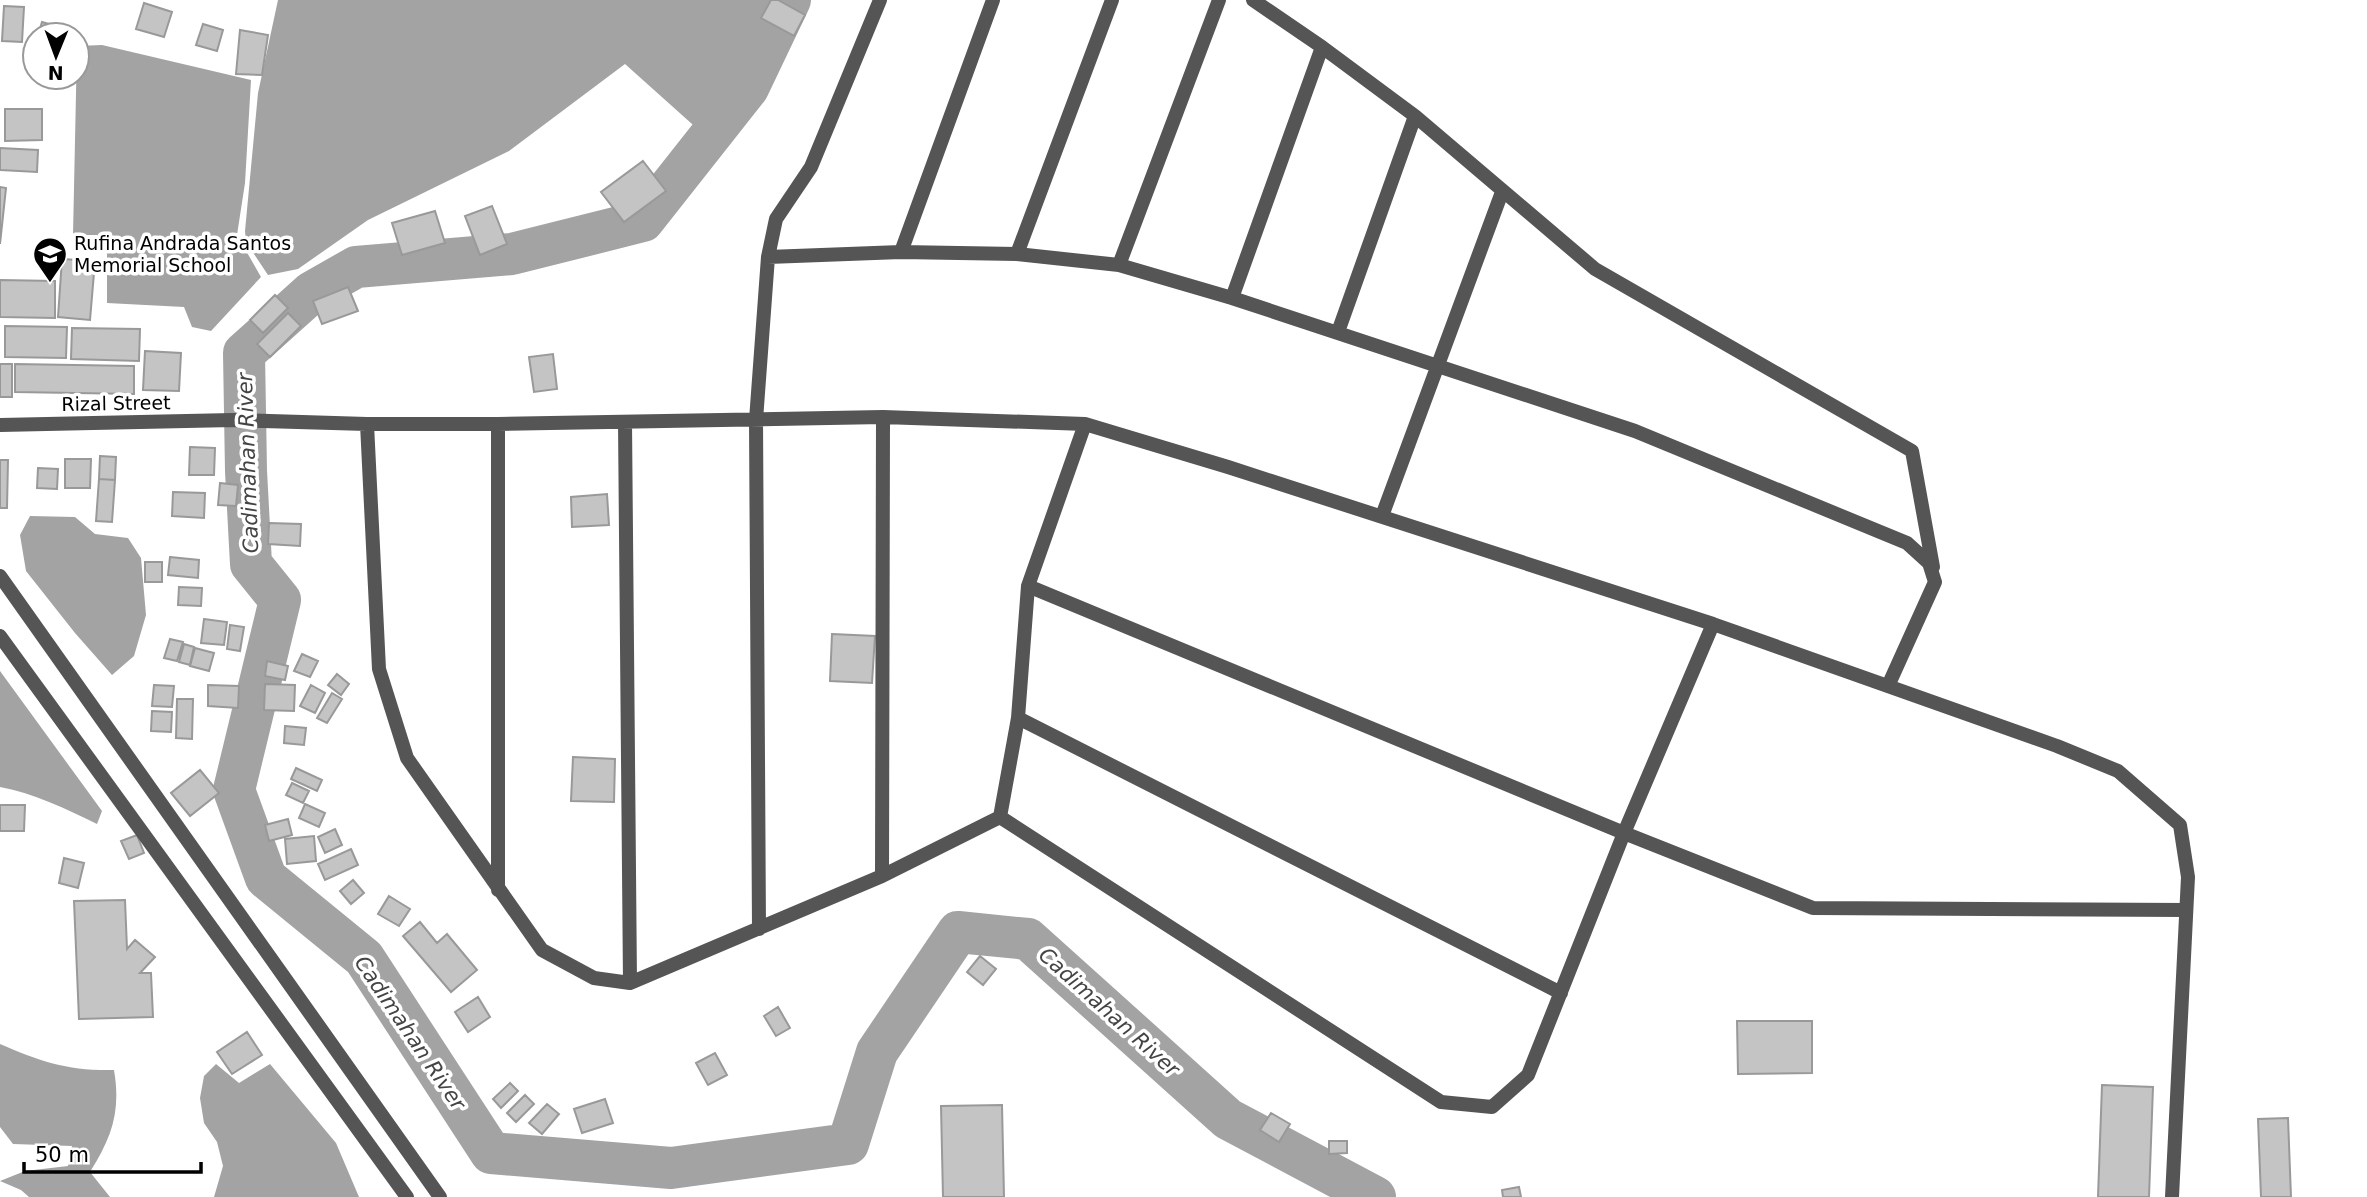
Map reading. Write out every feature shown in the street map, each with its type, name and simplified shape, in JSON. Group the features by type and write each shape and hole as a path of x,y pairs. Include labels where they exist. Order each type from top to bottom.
{"street":[{"path":"759,929 756,420 768,257 776,219 811,167 880,0"},
{"path":"901,252 993,0"},
{"path":"1017,254 1112,0"},
{"path":"1119,265 1219,0"},
{"path":"1253,0 1415,116 1595,269 1912,451 1935,582 1888,686"},
{"path":"1232,298 1322,47"},
{"path":"1338,332 1415,116"},
{"path":"1382,516 1502,192"},
{"path":"768,257 901,252 1017,254 1119,265 1338,332 1635,431 1907,543 1929,563 1935,582"},
{"path":"882,876 883,417"},
{"name":"Rizal Street","path":"0,425 233,420 498,424 883,417 1085,424 1382,516 1713,624 2057,746 2118,771 2180,825 2188,877 2172,1197"},
{"path":"625,422 630,984"},
{"path":"366,424 379,669 407,758 542,950 594,978 630,984 882,876 1000,817"},
{"path":"498,424 498,890"},
{"path":"1000,817 1018,718 1028,586 1085,424"},
{"path":"0,576 440,1197"},
{"path":"1028,586 1624,833 1813,908 2186,910"},
{"path":"1000,817 1441,1102 1492,1107 1528,1075 1624,833 1713,624"},
{"path":"0,636 407,1197"},
{"path":"1018,718 1561,993"}],"shaded area":[{"path":"278,0 788,0 786,13 769,50 711,141 625,64 509,151 368,220 298,269 268,275 246,242 245,231 258,93"},
{"path":"91,45 102,45 251,80 245,183 237,235 261,277 211,331 192,327 184,307 107,303 107,254 97,235 73,235 76,91 91,91"},
{"path":"30,516 75,517 95,534 128,538 141,558 146,615 134,656 112,675 26,571 20,535"},
{"path":"0,671 102,811 97,824 37,797 0,787"},
{"path":"0,1044 55,1064 83,1069 114,1070 116,1098 113,1123 90,1172 110,1197 29,1197 21,1190 0,1181 25,1171 68,1166 72,1146 13,1144 0,1127"},
{"path":"216,1064 239,1083 270,1064 336,1143 359,1197 214,1197 223,1166 217,1142 204,1123 200,1098 204,1076"}],"building":[{"path":"771,0 778,0 805,15 794,36 761,18"},
{"path":"144,3 172,12 164,37 136,29"},
{"path":"4,6 24,7 21,42 2,41"},
{"path":"203,24 223,30 217,51 196,45"},
{"path":"240,30 268,35 262,75 236,74"},
{"path":"5,109 42,109 42,140 5,141"},
{"path":"0,148 38,150 37,172 0,170"},
{"path":"643,161 666,191 624,222 601,192"},
{"path":"0,187 6,188 0,244"},
{"path":"492,206 507,244 480,255 465,216"},
{"path":"435,211 445,243 402,255 392,223"},
{"path":"62,259 95,261 90,320 58,317"},
{"path":"0,280 55,281 55,318 0,317"},
{"path":"348,287 358,311 322,324 313,301"},
{"path":"275,295 288,308 263,333 250,320"},
{"path":"288,313 301,326 270,357 257,344"},
{"path":"5,326 67,327 66,358 5,357"},
{"path":"72,328 140,329 139,361 71,359"},
{"path":"145,351 181,353 179,391 143,390"},
{"path":"553,354 557,389 534,392 529,357"},
{"path":"0,364 12,364 12,397 0,397"},
{"path":"15,364 134,366 134,394 15,392"},
{"path":"190,447 215,448 214,475 189,475"},
{"path":"100,456 116,457 115,480 99,479"},
{"path":"65,459 91,459 90,488 65,488"},
{"path":"0,460 8,460 7,508 0,508"},
{"path":"38,468 58,469 57,489 37,488"},
{"path":"99,479 115,480 112,522 96,521"},
{"path":"220,483 238,485 236,506 218,505"},
{"path":"173,492 205,493 204,518 172,516"},
{"path":"607,494 609,525 572,527 571,497"},
{"path":"269,523 301,524 300,546 268,544"},
{"path":"170,557 199,560 198,578 168,575"},
{"path":"145,562 162,562 162,582 145,582"},
{"path":"179,587 202,588 201,606 178,605"},
{"path":"204,619 227,622 224,645 201,643"},
{"path":"230,625 244,627 240,651 227,649"},
{"path":"832,634 875,636 872,683 830,681"},
{"path":"170,639 183,642 177,661 164,658"},
{"path":"184,644 194,647 190,665 179,662"},
{"path":"195,648 214,653 209,671 190,666"},
{"path":"302,654 318,661 310,677 294,671"},
{"path":"267,661 288,666 285,680 265,676"},
{"path":"337,674 349,684 341,695 328,685"},
{"path":"265,684 295,685 294,711 264,710"},
{"path":"154,685 174,686 172,707 152,706"},
{"path":"208,685 239,686 238,708 208,706"},
{"path":"311,685 325,693 315,713 300,706"},
{"path":"332,693 342,699 327,723 317,718"},
{"path":"177,699 193,699 192,739 176,738"},
{"path":"152,711 172,712 171,732 151,731"},
{"path":"285,726 306,728 304,745 284,743"},
{"path":"573,757 615,759 614,802 571,801"},
{"path":"296,768 322,780 317,791 291,779"},
{"path":"200,770 219,793 190,816 171,793"},
{"path":"292,783 309,791 303,803 286,795"},
{"path":"305,804 325,813 319,827 299,818"},
{"path":"0,805 25,805 24,831 0,831"},
{"path":"288,819 292,835 269,841 265,825"},
{"path":"335,829 342,845 325,853 318,837"},
{"path":"137,835 144,853 129,859 121,841"},
{"path":"314,836 316,861 287,864 285,839"},
{"path":"351,849 358,865 325,880 318,864"},
{"path":"64,858 84,863 78,888 59,883"},
{"path":"353,880 364,893 351,904 340,891"},
{"path":"389,896 410,909 399,926 378,914"},
{"path":"125,900 127,949 135,940 155,957 140,973 151,973 153,1017 79,1019 74,901"},
{"path":"420,922 437,943 447,934 477,970 451,992 403,936"},
{"path":"980,956 996,969 983,985 967,972"},
{"path":"478,997 490,1017 468,1032 455,1012"},
{"path":"778,1007 790,1028 776,1036 764,1016"},
{"path":"1737,1021 1812,1021 1812,1073 1738,1074"},
{"path":"247,1032 262,1055 232,1074 217,1052"},
{"path":"715,1053 727,1075 708,1085 696,1063"},
{"path":"510,1083 518,1091 501,1108 493,1099"},
{"path":"2102,1085 2153,1087 2149,1197 2098,1197"},
{"path":"525,1095 534,1104 516,1122 507,1113"},
{"path":"605,1099 613,1123 582,1133 574,1109"},
{"path":"547,1104 559,1114 542,1134 529,1123"},
{"path":"1002,1105 1004,1197 943,1197 941,1106"},
{"path":"1271,1113 1290,1124 1279,1142 1260,1130"},
{"path":"2288,1118 2291,1197 2261,1197 2258,1119"},
{"path":"1329,1141 1347,1141 1347,1153 1329,1154"},
{"path":"1519,1187 1521,1197 1503,1197 1502,1190"}],"waterway":[{"name":"Cadimahan River","path":"790,0 748,88 643,221 512,254 356,267 312,292 244,353 251,564 280,600 234,790 266,878 364,958 491,1153 671,1168 848,1144 877,1052 958,932 1028,939 1228,1119 1375,1197"}],"place":[{"name":"Rufina Andrada Santos Memorial School","path":"50,284"}]}
